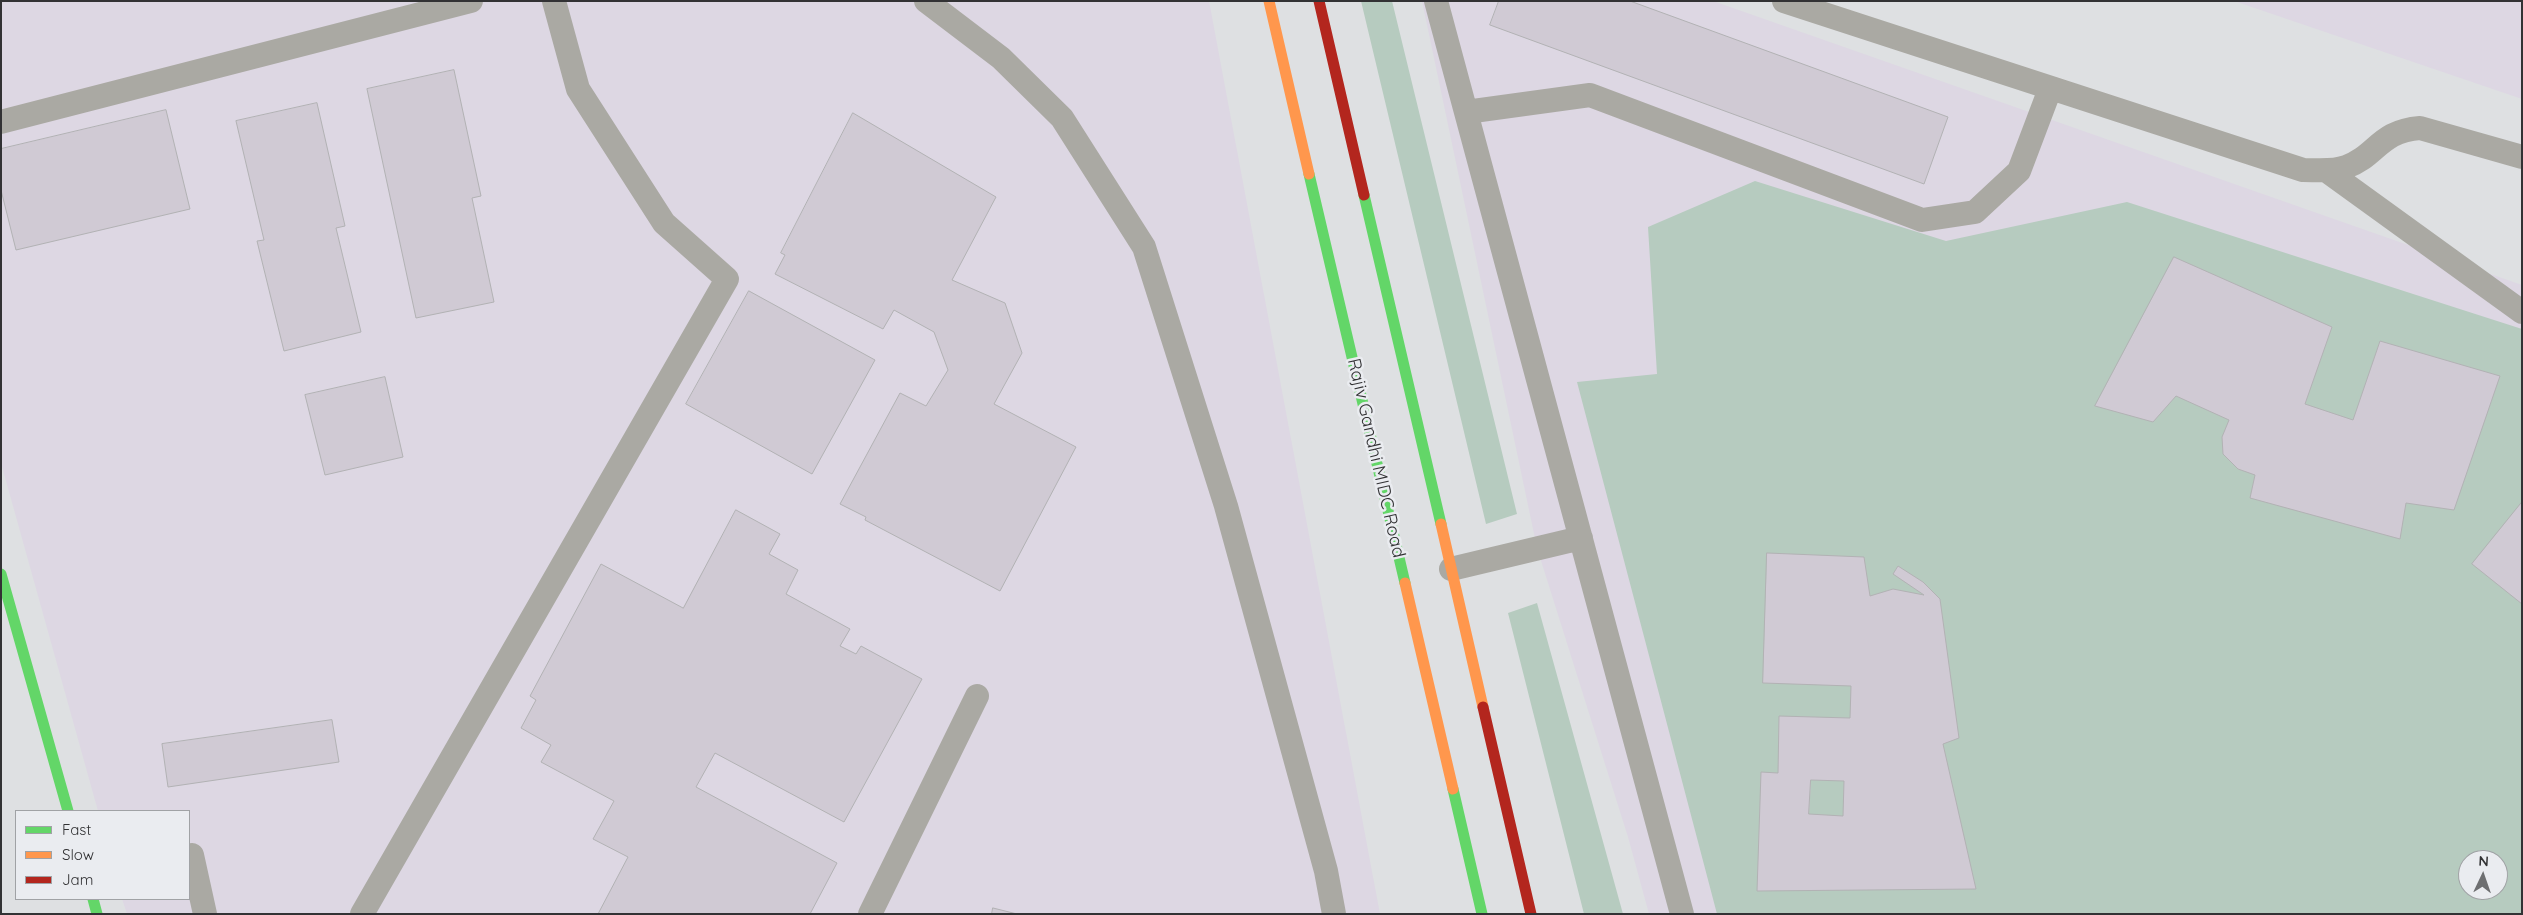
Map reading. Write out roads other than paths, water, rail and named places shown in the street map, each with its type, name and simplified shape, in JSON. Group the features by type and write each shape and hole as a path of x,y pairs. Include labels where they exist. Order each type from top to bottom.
{"main road":[{"name":"Rajiv Gandhi MIDC Road","path":"1269,1 1482,914"},
{"path":"1319,1 1531,914"},
{"path":"1,574 68,810"},
{"path":"93,900 98,914"}],"lane":[{"path":"1,122 472,1"},
{"path":"362,914 727,279 664,223 578,89 554,1"},
{"path":"926,1 1000,58 1062,118 1144,247 1226,506 1326,871 1334,914"},
{"path":"1436,1 1682,914"},
{"path":"1784,1 1807,5 2050,89 2303,170 2327,170 2347,167 2390,135 2405,129 2420,128 2522,157"},
{"path":"1466,112 1590,95 1922,220 1975,212 2019,171 2050,89"},
{"path":"2327,170 2522,312"},
{"path":"1451,568 1581,538"},
{"path":"870,914 977,696"},
{"path":"192,855 205,914"}]}
